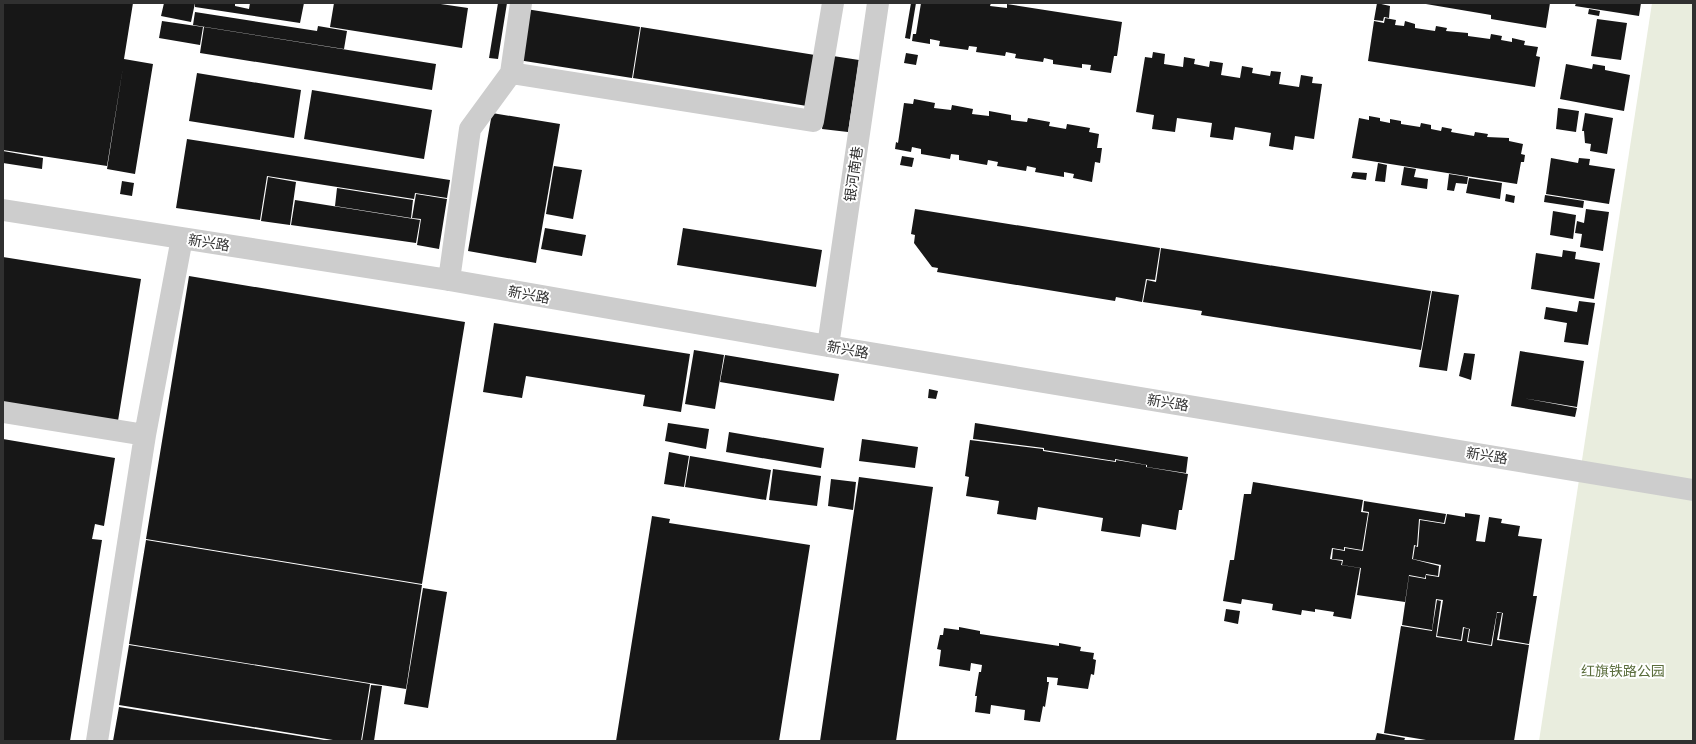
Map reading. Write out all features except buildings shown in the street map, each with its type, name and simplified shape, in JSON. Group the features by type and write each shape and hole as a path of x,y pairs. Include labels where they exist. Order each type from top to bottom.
{"street":[{"path":"449,280 470,129 511,73 522,3"},
{"path":"511,73 813,121 833,3"},
{"name":"银河南巷","path":"828,346 878,3"},
{"name":"新兴路","path":"3,210 449,280 828,346 1693,490"},
{"path":"97,741 145,435 182,238"},
{"path":"3,412 145,435"}],"green space":[{"name":"红旗铁路公园","path":"1652,3 1693,3 1693,741 1539,741"}]}
